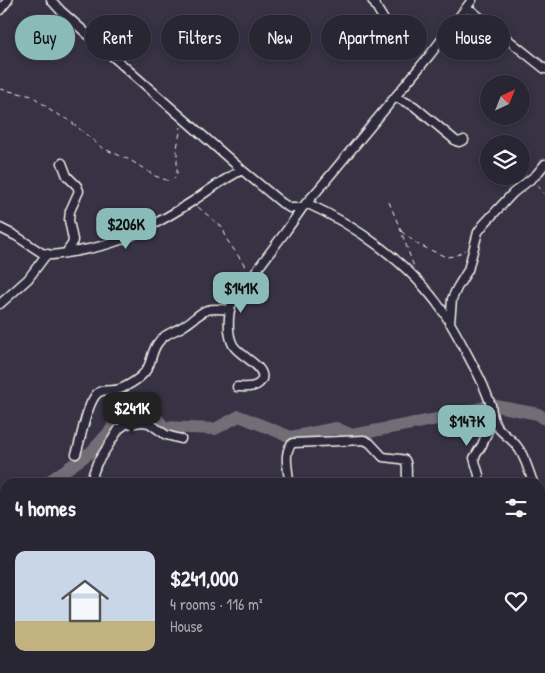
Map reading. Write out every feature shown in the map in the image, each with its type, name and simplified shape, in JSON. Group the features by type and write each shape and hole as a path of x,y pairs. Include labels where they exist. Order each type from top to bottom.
{"street":[{"path":"1,8 8,0"},
{"path":"50,0 183,119 282,203 290,208 304,205 336,218 365,235 419,281 442,310 475,368 490,405 493,419 497,426 516,444 524,455 532,478"},
{"path":"372,0 381,15"},
{"path":"237,387 259,384 262,379 262,373 259,368 240,353 230,337 229,319 232,303 304,205 429,56 470,3 545,69"},
{"path":"395,97 414,106 456,141 464,140"},
{"path":"62,163 67,176 77,186 79,192 70,211 69,220 73,240 66,254"},
{"path":"450,324 452,299 468,270 478,232 513,193 541,170 545,164"},
{"path":"0,228 46,255 66,254 92,248 122,240 177,211 223,180 242,170"},
{"path":"0,304 28,279 46,255"},
{"path":"76,454 97,393 102,390 116,390 141,376 150,365 154,350 163,336 184,327 201,313 208,310 216,308 230,310"},
{"path":"479,478 474,458 493,419"},
{"path":"95,478 93,471 97,463 115,434 126,424 149,423 166,434 181,439"},
{"path":"289,478 287,452 289,446 293,443 364,440 370,443 382,457 405,460 407,467 406,478"}],"path":[{"path":"0,89 32,96 68,120 102,148 130,160 154,176 169,181 175,178 177,171 176,155 183,119"},
{"path":"532,178 545,195"},
{"path":"193,201 223,228 227,240 244,264 244,279 246,283"},
{"path":"389,202 414,267"},
{"path":"401,231 417,244 446,257 462,253 476,240"}],"waterway":[{"path":"54,478 91,452 111,430 116,417 152,413 164,427 215,429 239,416 291,437 336,428 352,435 448,417 491,405 538,414 545,419"}]}
